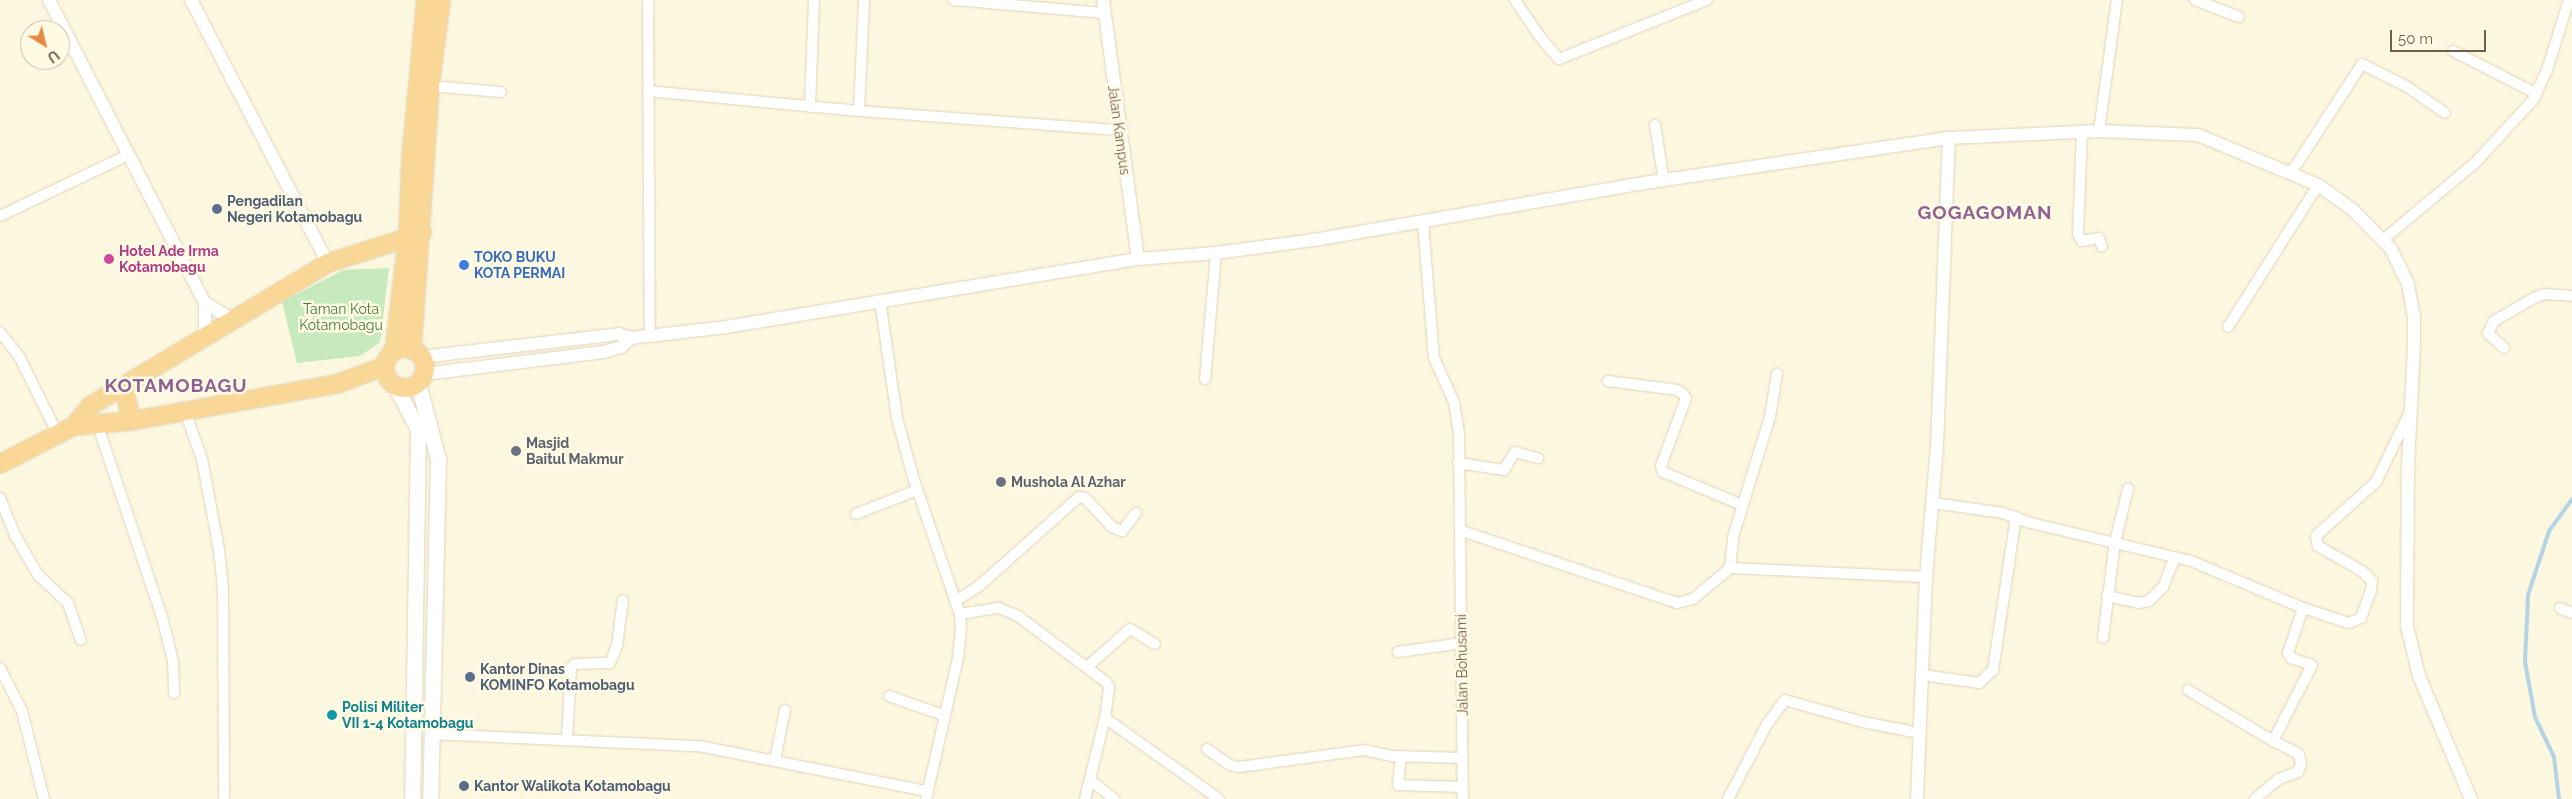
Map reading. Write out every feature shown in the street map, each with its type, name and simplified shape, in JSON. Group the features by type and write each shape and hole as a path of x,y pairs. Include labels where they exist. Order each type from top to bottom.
{"highway":[{"path":"415,234 410,158 426,0"},
{"path":"409,364 415,234 441,0"},
{"path":"74,426 90,406 124,387 205,335 328,263 415,234"},
{"path":"395,386 387,378 409,364"},
{"path":"0,464 56,433 74,426 131,421 184,409 337,384 409,364"},
{"path":"124,387 131,421"}],"main road":[{"path":"409,364 438,459 430,734 430,799"},
{"path":"395,386 418,429 412,799"}],"street":[{"path":"49,0 205,303 205,335"},
{"path":"190,0 328,263"},
{"path":"648,0 650,335"},
{"path":"810,107 814,0"},
{"path":"859,112 864,0"},
{"path":"953,0 1103,6"},
{"path":"1516,0 1537,33 1559,59 1707,0"},
{"path":"2099,131 2118,0"},
{"path":"2384,239 2475,163 2537,94 2569,0"},
{"path":"2203,1 2239,17"},
{"name":"Jalan Kampus","path":"1103,6 1118,130 1138,259"},
{"path":"2453,51 2537,94"},
{"path":"2291,173 2362,64 2406,86 2446,113"},
{"path":"430,86 501,92"},
{"path":"648,91 859,112 1118,130"},
{"path":"1655,125 1664,181"},
{"path":"2082,131 2078,234 2082,241 2099,238 2102,246"},
{"path":"409,364 619,334 631,338 726,327 880,300 990,285 1138,259 1216,253 1320,238 1664,181 1948,138 2082,131 2198,135 2318,186 2353,210 2384,239 2400,266 2412,300 2414,326 2407,626 2419,676 2471,799"},
{"path":"1920,798 1919,733 1926,577 1933,503 1948,138"},
{"path":"0,216 128,155"},
{"path":"2228,327 2318,186"},
{"name":"Jalan Bohusami","path":"1423,222 1434,358 1454,402 1462,531 1463,799"},
{"path":"1205,379 1216,253"},
{"path":"2504,348 2488,333 2494,321 2534,298 2545,294 2572,296"},
{"path":"430,734 689,745 775,760 926,795 961,640 960,614 917,490 897,418 880,300"},
{"path":"205,303 232,319"},
{"path":"0,332 19,356 56,433"},
{"path":"1730,568 1733,537 1770,417 1777,374"},
{"path":"1608,381 1677,390 1683,394 1686,398 1661,466 1663,472 1742,505"},
{"path":"184,409 202,459 219,550 223,587 224,799"},
{"path":"1933,503 2016,518 2175,557 2218,570 2304,608 2349,623 2360,618 2371,591 2372,582 2362,571 2318,546 2316,536 2376,482 2411,409"},
{"path":"97,423 162,617 173,661 174,693"},
{"path":"1458,463 1504,470 1515,452 1538,458"},
{"path":"2103,638 2115,542 2128,489"},
{"path":"856,514 917,490"},
{"path":"955,601 979,586 1079,497 1085,498 1112,526 1122,531 1136,513"},
{"path":"0,498 15,535 38,575 68,603 81,640"},
{"path":"1922,675 1979,683 1993,670 2016,518"},
{"path":"1462,531 1677,603 1693,599 1730,568 1926,577"},
{"path":"2107,596 2139,603 2148,600 2163,587 2175,557"},
{"path":"567,739 571,667 575,664 610,663 617,646 623,600"},
{"path":"960,614 999,608 1029,622 1087,667 1109,687 1105,718 1085,799"},
{"path":"2273,741 2312,665 2290,658 2288,653 2304,608"},
{"path":"2560,608 2572,613"},
{"path":"1087,667 1130,629 1156,644"},
{"path":"1398,652 1462,643"},
{"path":"0,668 22,712 44,799"},
{"path":"2188,690 2273,741 2299,754 2301,764 2298,772 2279,779 2255,799"},
{"path":"890,696 943,715"},
{"path":"1728,799 1767,724 1785,700 1863,722 1919,733"},
{"path":"775,760 785,710"},
{"path":"1105,718 1218,799"},
{"path":"1207,748 1230,765 1239,767 1364,750 1401,756 1462,758"},
{"path":"1401,756 1398,786 1463,787"},
{"path":"1090,780 1114,799"}],"green space":[{"name":"Taman Kota Kotamobagu","path":"389,268 380,342 360,356 297,363 282,302 343,270"}],"waterway":[{"path":"2559,799 2554,757 2535,717 2525,662 2528,595 2549,531 2572,499"}],"place":[{"name":"Pengadilan Negeri Kotamobagu","path":"217,209"},
{"name":"Hotel Ade Irma Kotamobagu","path":"109,259"},
{"name":"TOKO BUKU KOTA PERMAI","path":"464,265"},
{"name":"Masjid Baitul Makmur","path":"516,451"},
{"name":"Mushola Al Azhar","path":"1001,482"},
{"name":"Kantor Dinas KOMINFO Kotamobagu","path":"470,677"},
{"name":"Polisi Militer VII 1-4 Kotamobagu","path":"332,715"},
{"name":"Kantor Walikota Kotamobagu","path":"464,786"}],"district":[{"name":"GOGAGOMAN","path":"1985,213"},
{"name":"KOTAMOBAGU","path":"176,386"}]}
